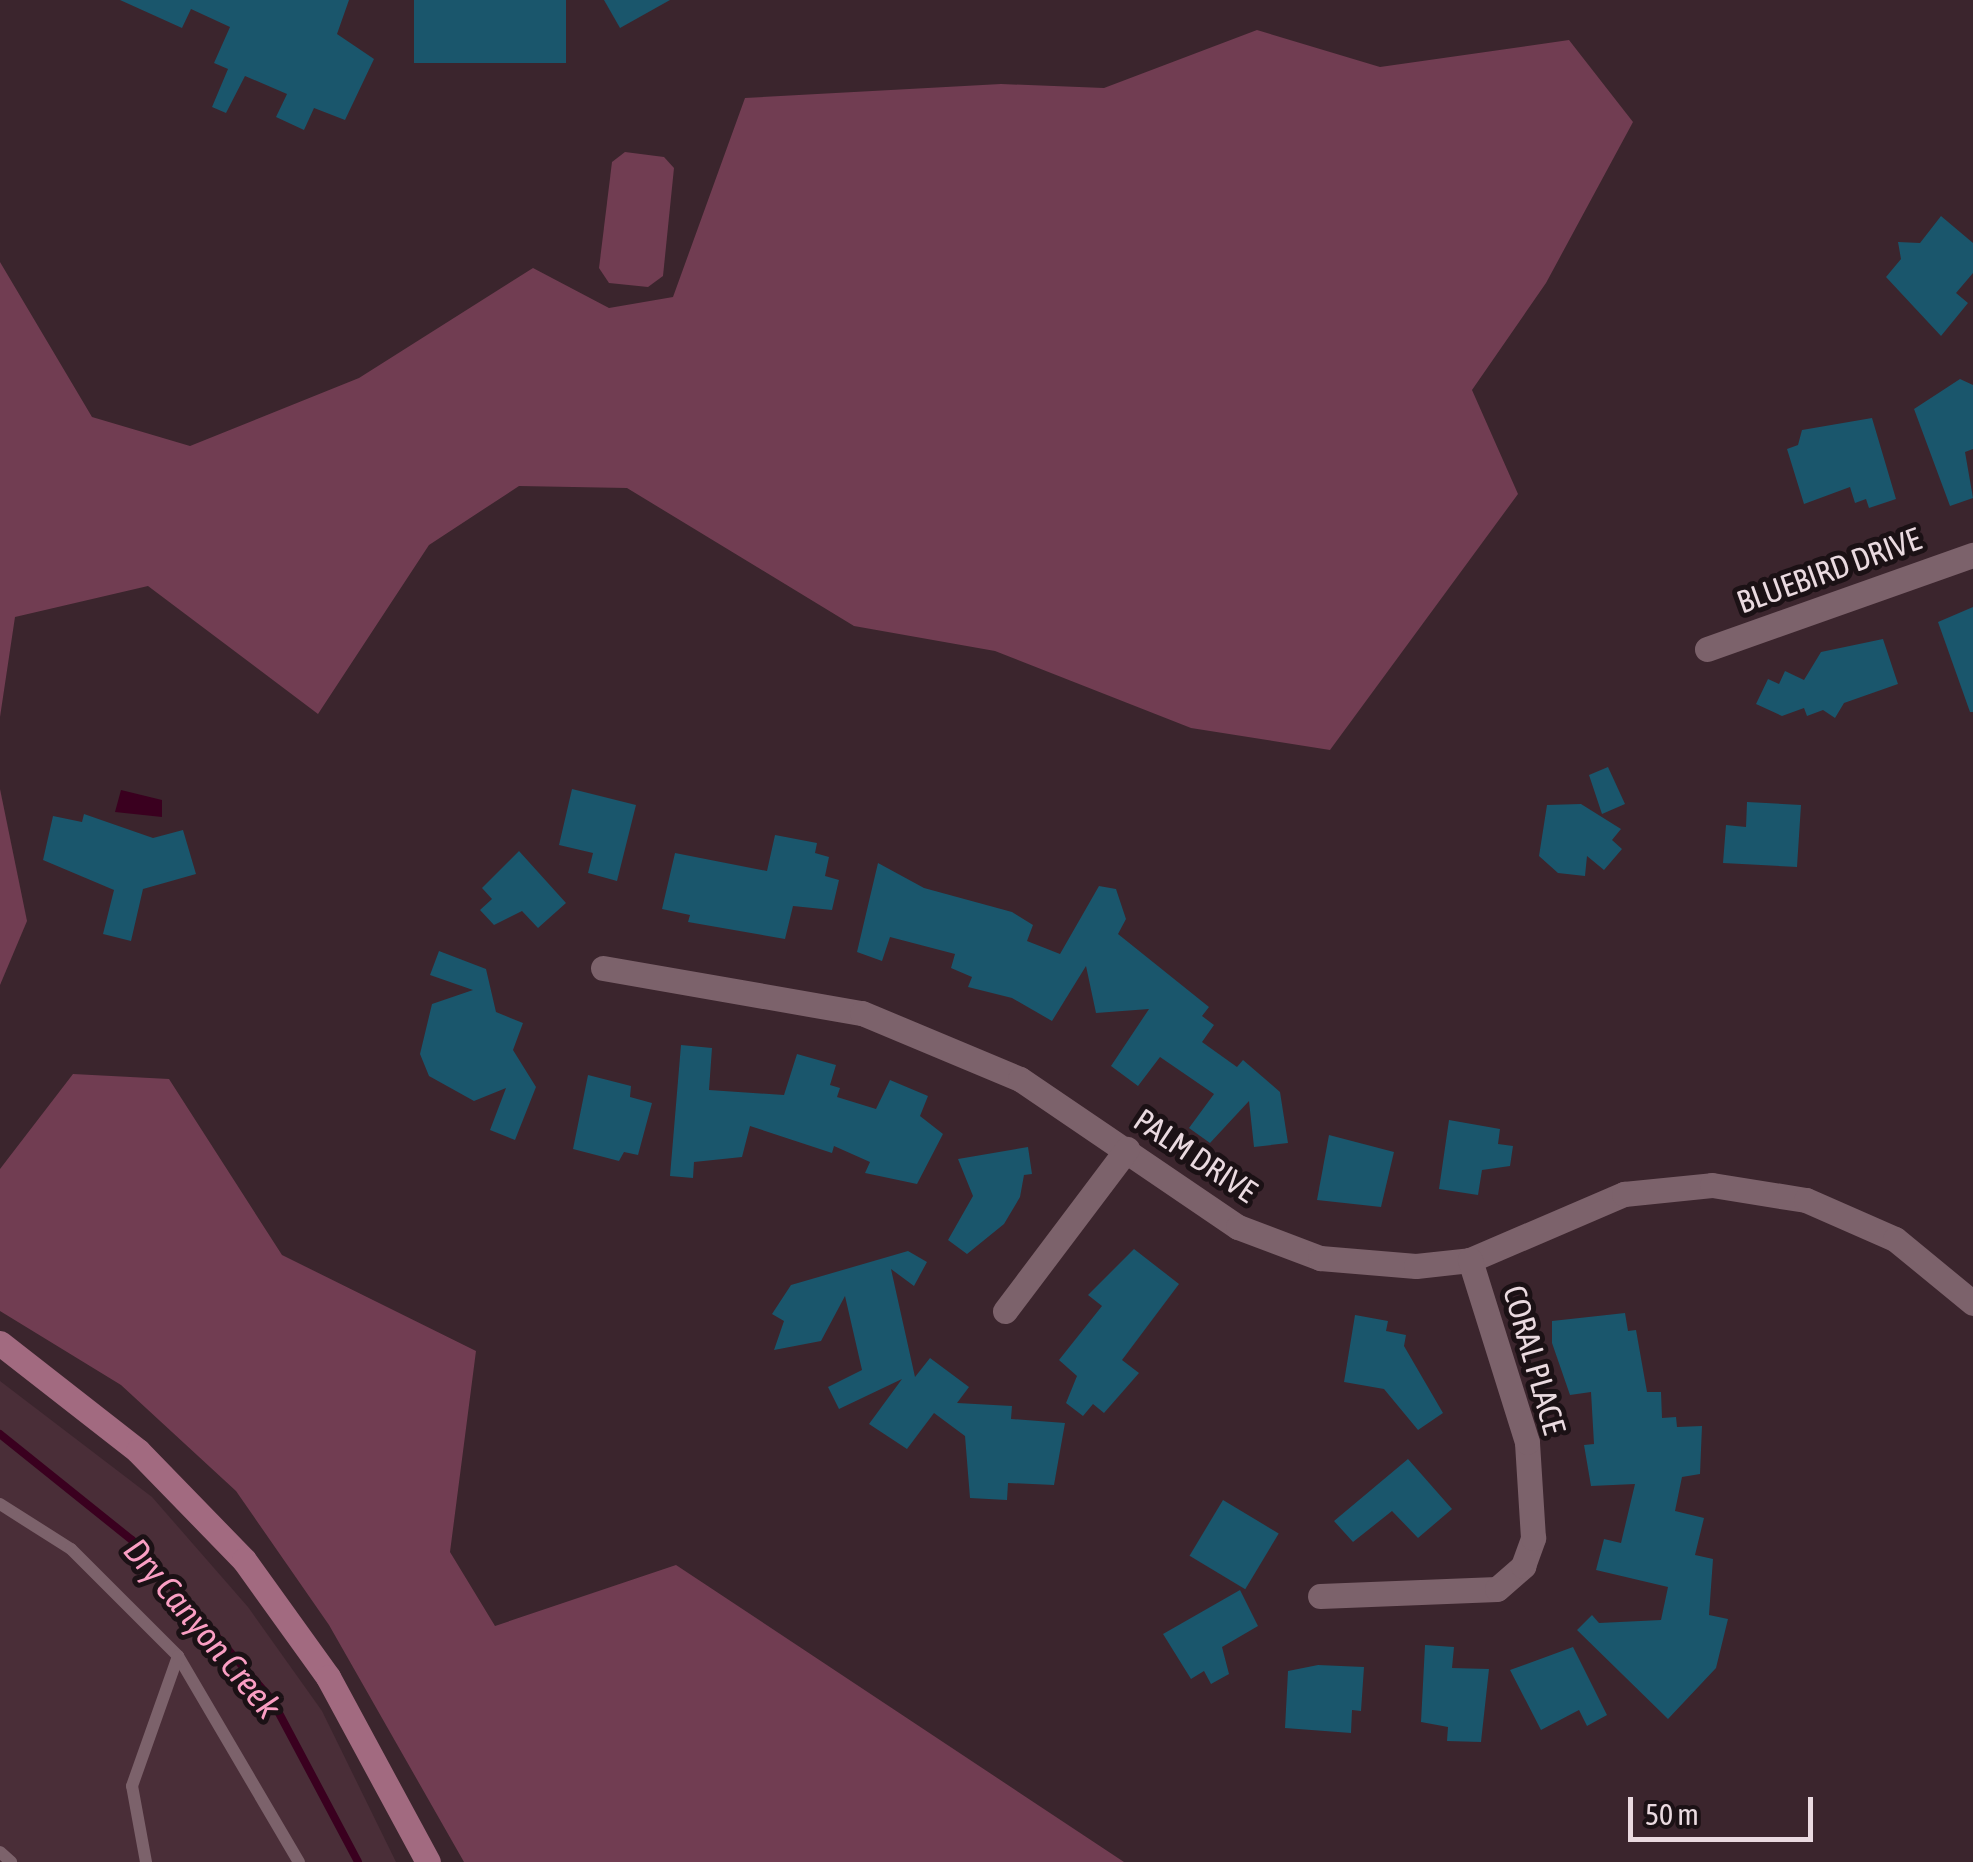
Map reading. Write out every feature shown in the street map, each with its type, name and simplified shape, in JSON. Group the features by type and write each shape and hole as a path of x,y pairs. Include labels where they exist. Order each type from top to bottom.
{"main road":[{"path":"0,1343 138,1450 244,1560 328,1677 428,1862"}],"street":[{"name":"BLUEBIRD DRIVE","path":"1707,649 1973,555"},
{"name":"PALM DRIVE","path":"603,968 862,1013 1020,1078 1238,1227 1320,1258 1416,1266 1470,1260 1624,1194 1712,1185 1806,1200 1895,1239 1973,1304"},
{"path":"1005,1311 1128,1150"},
{"name":"CORAL PLACE","path":"1320,1596 1497,1589 1523,1566 1533,1538 1527,1442 1470,1260"}],"lane":[{"path":"0,1504 71,1549 178,1656 299,1862"},
{"path":"146,1862 132,1786 178,1656"},
{"path":"0,1852 12,1862"}],"shaded area":[{"path":"1257,30 1380,67 1569,40 1633,122 1546,283 1472,390 1518,494 1330,750 1191,728 995,651 854,626 627,488 519,486 429,545 318,714 148,586 15,617 0,717 0,262 92,417 190,446 359,378 533,268 609,308 673,297 745,98 1001,84 1104,88"},
{"path":"625,152 664,157 674,168 663,276 648,287 609,283 599,268 612,162"},
{"path":"0,789 27,921 0,985"},
{"path":"121,790 162,800 162,817 115,812"},
{"path":"73,1074 169,1079 282,1255 476,1351 450,1552 495,1626 676,1565 1124,1862 464,1862 329,1625 236,1491 121,1385 0,1311 0,1169"},
{"path":"0,1381 152,1497 248,1607 322,1711 396,1862 0,1862"}],"building":[{"path":"120,0 349,0 337,34 374,59 345,120 314,108 304,130 276,117 287,94 245,76 226,113 212,107 228,69 214,63 230,27 191,9 182,28"},
{"path":"414,0 566,0 566,63 414,63"},
{"path":"604,0 670,0 620,28"},
{"path":"1941,216 1973,243 1973,273 1956,293 1968,303 1941,336 1886,277 1901,259 1898,242 1920,243"},
{"path":"1960,379 1973,385 1973,449 1965,452 1973,498 1950,506 1914,409"},
{"path":"1872,418 1896,499 1869,508 1866,499 1855,503 1850,487 1804,504 1787,449 1798,445 1802,430"},
{"path":"1973,607 1973,712 1970,712 1938,622"},
{"path":"1883,639 1898,684 1844,703 1835,718 1823,710 1807,716 1804,708 1782,716 1756,704 1768,679 1779,684 1785,671 1804,680 1821,652"},
{"path":"1608,767 1625,804 1602,814 1589,775"},
{"path":"572,789 636,805 617,881 588,873 593,853 559,845"},
{"path":"1747,802 1801,805 1797,867 1723,863 1726,825 1746,827"},
{"path":"1581,804 1621,829 1612,840 1622,849 1604,870 1587,856 1585,876 1558,873 1539,856 1547,805"},
{"path":"84,814 153,838 183,830 196,874 143,889 131,941 103,934 114,890 43,860 53,816 82,822"},
{"path":"775,835 817,843 815,853 829,857 825,876 839,880 832,910 793,906 785,939 688,922 690,915 662,909 675,853 767,871"},
{"path":"519,851 566,903 538,928 522,911 494,925 480,910 492,899 482,888"},
{"path":"878,863 924,888 1012,912 1033,925 1027,941 1060,954 1099,886 1116,889 1126,919 1118,934 1209,1007 1202,1016 1214,1025 1202,1042 1237,1067 1243,1060 1280,1092 1288,1143 1254,1147 1249,1101 1210,1143 1189,1128 1214,1094 1160,1057 1138,1086 1111,1066 1149,1009 1096,1013 1086,966 1052,1021 1012,998 968,987 972,977 951,968 955,954 890,937 882,961 857,952"},
{"path":"439,951 486,969 496,1012 523,1023 513,1050 536,1087 515,1140 490,1130 506,1088 474,1101 429,1076 420,1054 432,1004 473,990 430,975"},
{"path":"681,1045 712,1048 709,1090 784,1095 797,1054 836,1065 830,1085 840,1088 837,1097 876,1109 890,1080 928,1096 920,1116 943,1134 917,1184 865,1173 870,1162 834,1146 832,1153 750,1126 742,1157 694,1162 693,1178 670,1176"},
{"path":"588,1075 631,1086 630,1097 652,1103 638,1155 624,1152 619,1161 573,1149"},
{"path":"1449,1120 1500,1129 1498,1144 1513,1146 1510,1166 1482,1170 1478,1195 1439,1189"},
{"path":"1329,1135 1394,1152 1381,1207 1317,1200"},
{"path":"1028,1147 1032,1174 1024,1175 1020,1197 1004,1224 967,1254 948,1240 973,1196 958,1159"},
{"path":"1134,1249 1179,1284 1122,1360 1139,1373 1104,1413 1093,1404 1083,1416 1066,1403 1077,1376 1059,1360 1102,1306 1088,1295"},
{"path":"908,1251 927,1262 914,1286 891,1269 915,1377 930,1358 969,1387 957,1403 1012,1406 1011,1419 1065,1423 1054,1485 1008,1483 1007,1500 970,1498 965,1436 934,1413 907,1449 869,1424 902,1379 839,1409 828,1387 862,1370 845,1296 821,1341 774,1350 784,1321 772,1314 791,1285"},
{"path":"1625,1313 1628,1331 1636,1330 1647,1392 1661,1392 1662,1418 1676,1417 1677,1427 1702,1426 1700,1474 1682,1477 1675,1511 1704,1518 1695,1555 1713,1559 1709,1615 1728,1619 1716,1668 1668,1719 1577,1630 1592,1615 1599,1623 1661,1620 1668,1587 1596,1570 1604,1539 1621,1543 1635,1484 1591,1486 1584,1445 1594,1444 1591,1392 1570,1395 1552,1343 1552,1321"},
{"path":"1355,1315 1388,1321 1386,1331 1406,1335 1404,1346 1443,1413 1418,1430 1384,1389 1344,1382"},
{"path":"1408,1459 1452,1509 1418,1538 1392,1511 1353,1542 1334,1521"},
{"path":"1223,1500 1279,1533 1245,1589 1190,1556"},
{"path":"1240,1590 1258,1626 1222,1647 1229,1674 1211,1684 1204,1671 1191,1679 1163,1634"},
{"path":"1425,1645 1454,1647 1452,1668 1489,1669 1481,1742 1447,1741 1448,1727 1421,1722"},
{"path":"1573,1647 1607,1715 1587,1726 1579,1710 1541,1730 1510,1670"},
{"path":"1318,1665 1364,1667 1361,1711 1352,1710 1351,1733 1285,1728 1288,1671"}],"waterway":[{"name":"Dry Canyon Creek","path":"0,1434 132,1540 272,1700 358,1862"}]}
